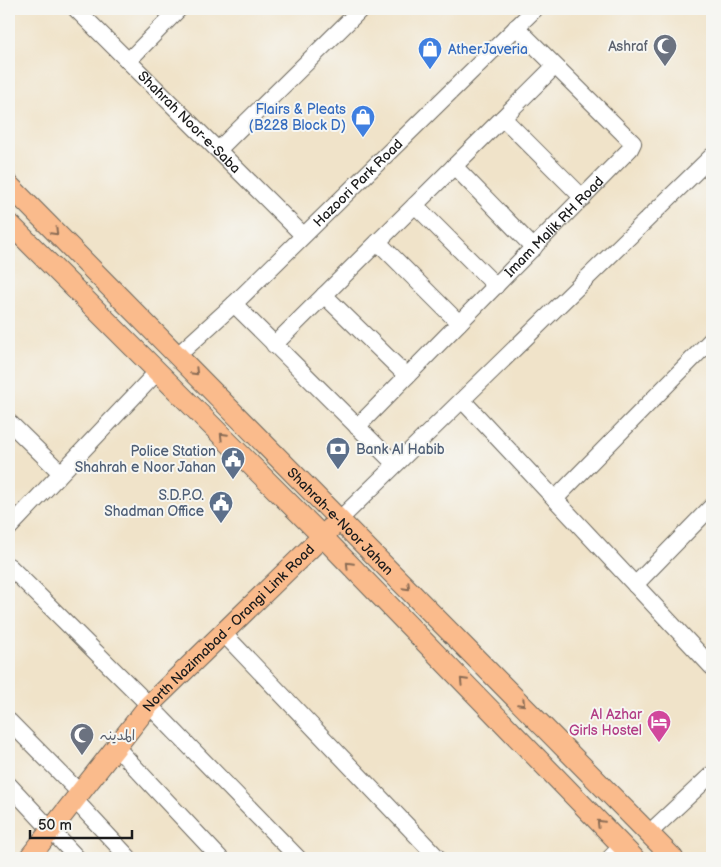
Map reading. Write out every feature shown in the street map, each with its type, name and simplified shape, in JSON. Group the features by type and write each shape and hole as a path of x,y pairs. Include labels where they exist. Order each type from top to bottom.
{"main road":[{"name":"Shahrah-e-Noor Jahan","path":"9,185 673,858"},
{"path":"14,228 38,214"},
{"name":"Shahrah-e-Noor Jahan","path":"14,228 322,536 622,854"},
{"name":"North Nazimabad - Orangi Link Road","path":"29,858 149,705 340,519"}],"street":[{"name":"Shahrah Noor-e-Saba","path":"76,9 219,149 303,235"},
{"path":"128,61 179,9"},
{"path":"219,149 361,9"},
{"name":"Hazoori Park Road","path":"178,355 234,304 535,9"},
{"name":"Imam Malik RH Road","path":"357,427 583,198 630,149 633,143 554,67 516,27"},
{"path":"274,345 554,67"},
{"path":"503,118 583,198"},
{"path":"340,519 712,156"},
{"path":"454,166 534,248"},
{"path":"415,205 496,286"},
{"path":"378,242 459,323"},
{"path":"324,295 407,376"},
{"path":"234,304 395,464"},
{"path":"555,499 712,339"},
{"path":"9,528 158,370"},
{"path":"463,401 712,667"},
{"path":"9,422 60,472"},
{"path":"635,584 712,506"},
{"path":"9,566 149,705 298,858"},
{"path":"223,633 438,858"},
{"path":"9,721 77,796 129,858"},
{"path":"116,747 220,858"},
{"path":"650,833 712,774"},
{"path":"9,785 78,858"}],"place":[{"name":"Ashraf","path":"665,67"},
{"name":"AtherJaveria","path":"430,70"},
{"name":"Flairs & Pleats (B228 Block D)","path":"363,138"},
{"name":"Bank Al Habib","path":"338,470"},
{"name":"Police Station Shahrah e Noor Jahan","path":"233,480"},
{"name":"S.D.P.O. Shadman Office","path":"221,524"},
{"name":"Al Azhar Girls Hostel","path":"659,743"},
{"name":"المدینہ","path":"82,756"}]}
